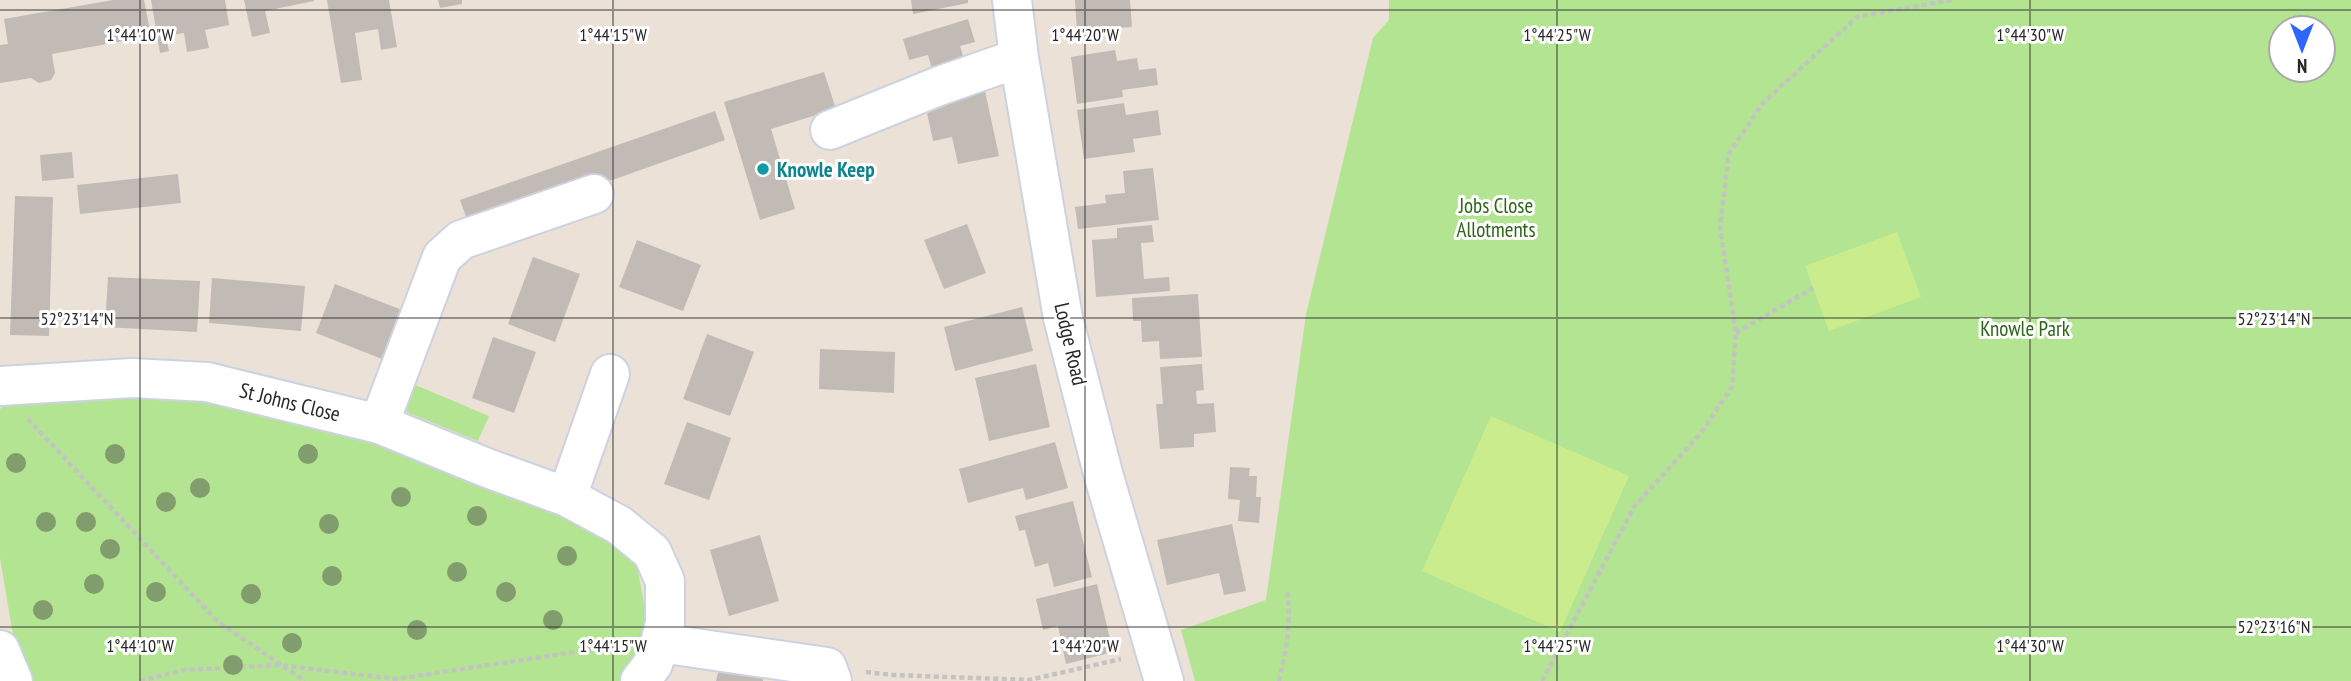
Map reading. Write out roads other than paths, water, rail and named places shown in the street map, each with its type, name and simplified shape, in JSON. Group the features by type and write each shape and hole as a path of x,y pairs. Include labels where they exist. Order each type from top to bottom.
{"street":[{"name":"Lodge Road","path":"1012,0 1063,318 1104,477 1160,666"},
{"path":"830,130 939,86 1020,58"},
{"path":"379,424 442,257 461,240 594,194"},
{"path":"567,497 610,374"},
{"name":"St Johns Close","path":"10,398 132,378 207,382 379,424 567,497 619,524 652,552 665,581 665,623 653,664 640,681"},
{"path":"660,643 829,674"},
{"path":"0,650 13,681"}],"place":[{"name":"Knowle Keep","path":"763,169"}],"park label":[{"name":"Jobs Close Allotments","path":"1496,217"},
{"name":"Knowle Park","path":"2025,328"}]}
